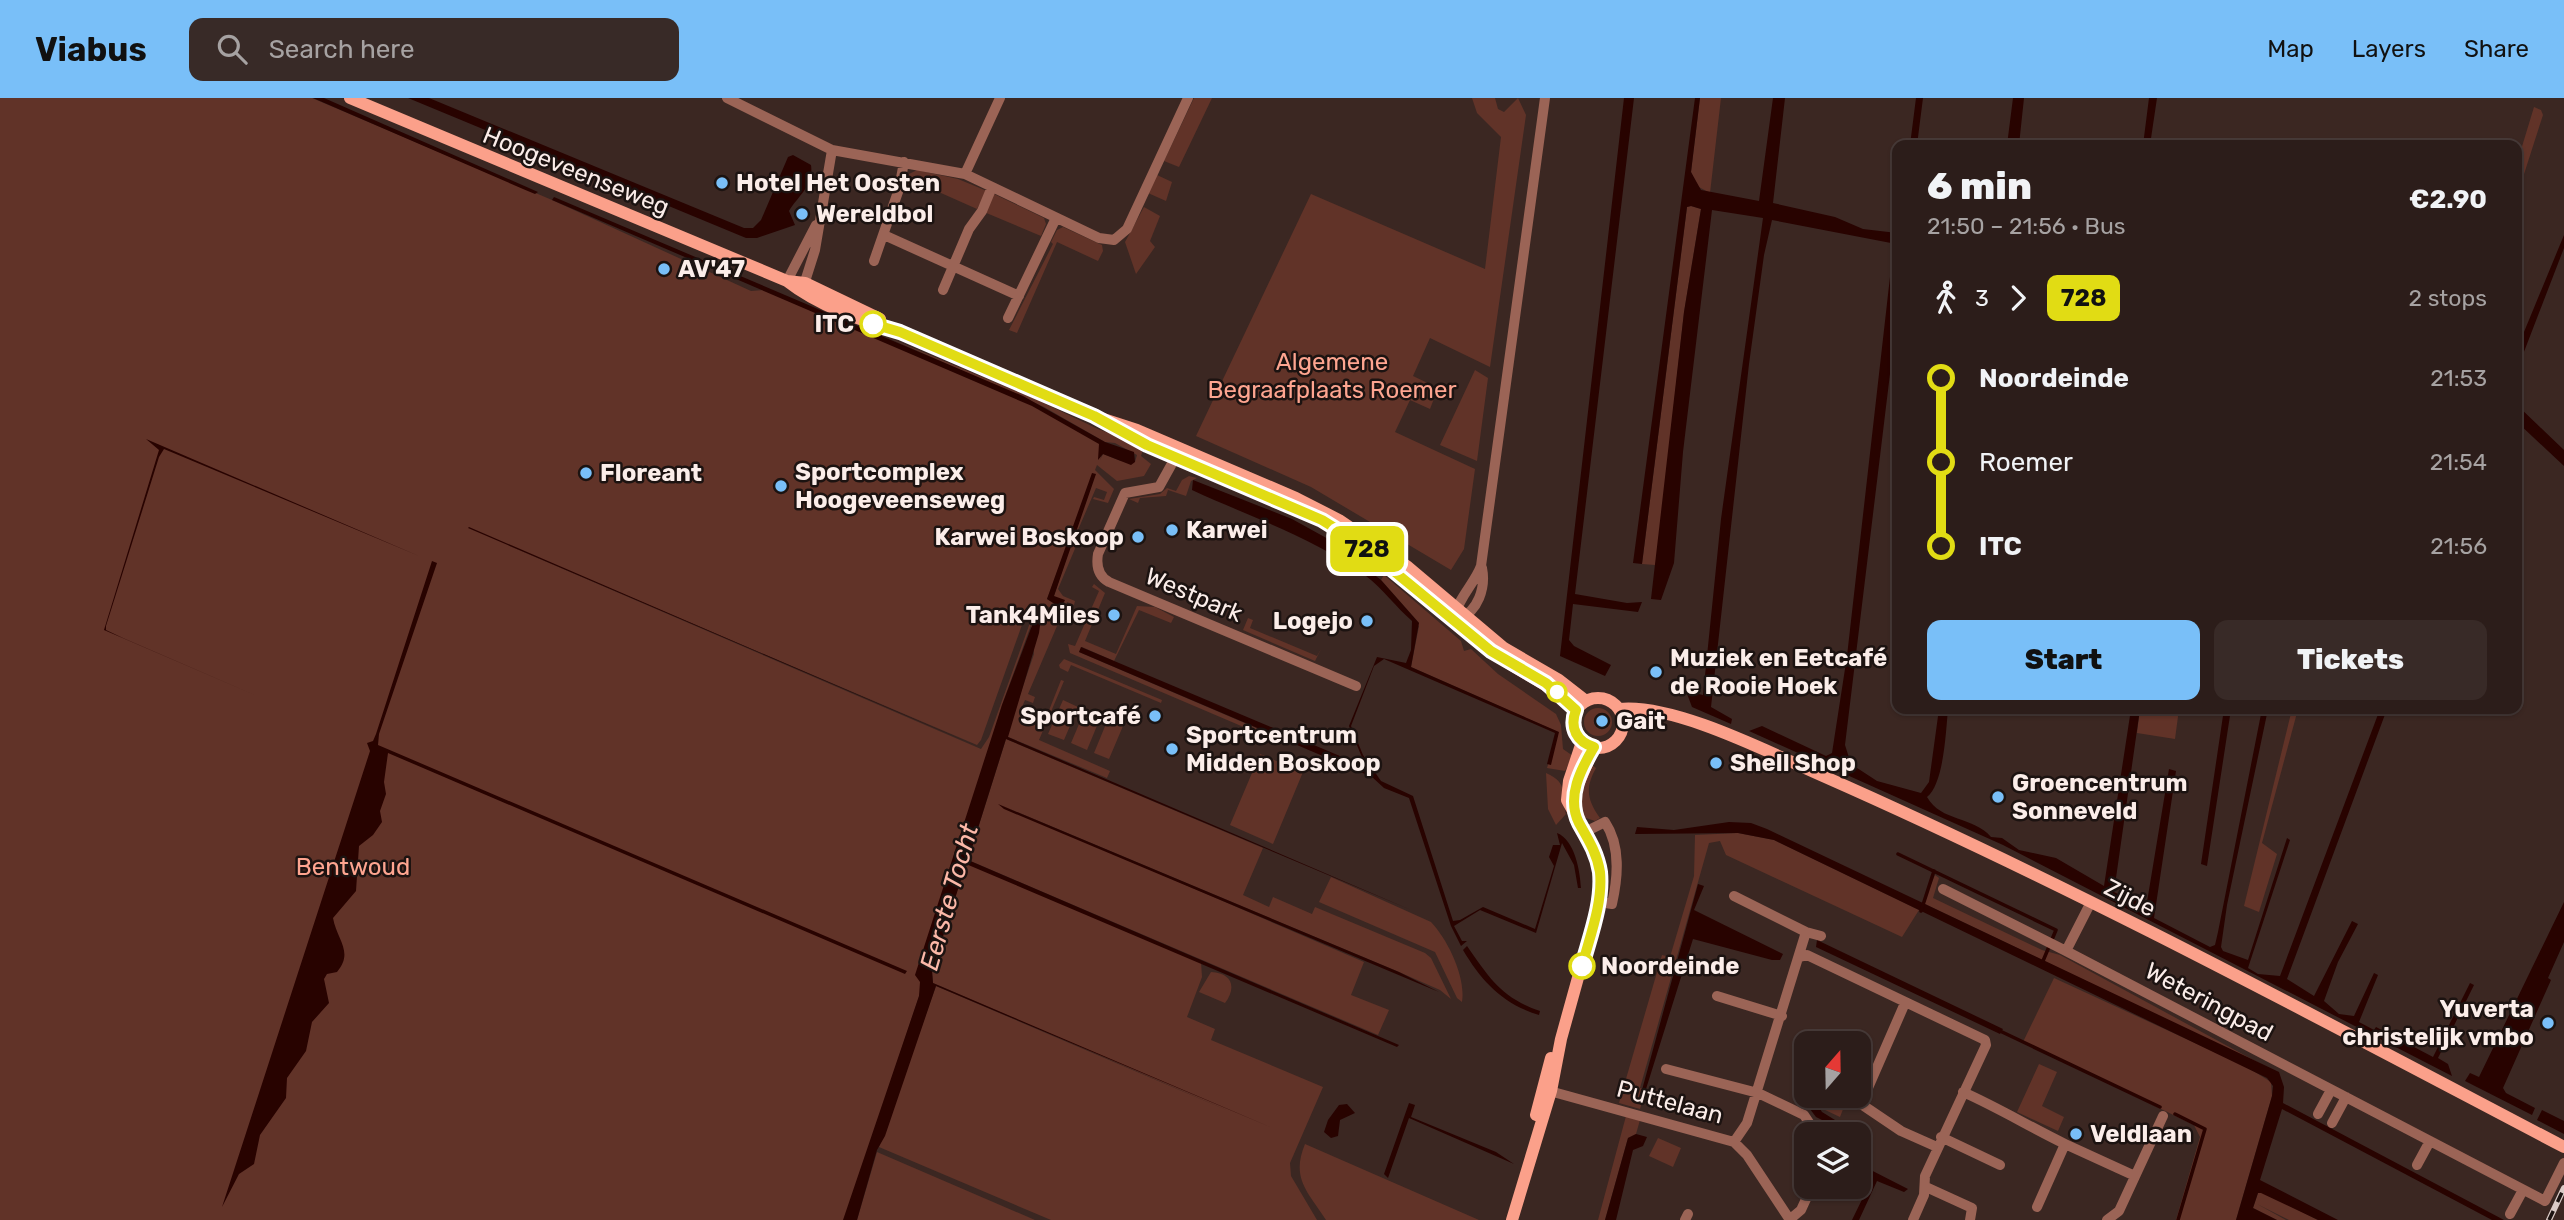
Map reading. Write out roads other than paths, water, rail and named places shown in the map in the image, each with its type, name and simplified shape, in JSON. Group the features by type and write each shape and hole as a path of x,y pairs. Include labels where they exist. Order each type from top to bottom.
{"main road":[{"name":"Hoogeveenseweg","path":"350,98 787,281 1178,453 1296,498 1339,520 1408,566 1459,615 1504,648 1559,680 1581,706"},
{"path":"1604,699 1621,716 1614,741 1588,744 1573,727 1581,706 1604,699"},
{"name":"Zijde","path":"1621,716 1664,714 1730,737 1869,796 2091,902 2564,1147"},
{"path":"1512,1220 1546,1090 1553,1052 1561,1039 1599,902 1600,871 1581,826 1570,811 1567,791 1588,744"}],"street":[{"path":"727,98 832,150 965,174 1099,238 1114,240 1127,229 1188,98"},
{"path":"965,174 1000,98"},
{"path":"1459,615 1481,594 1481,566 1545,98"},
{"path":"803,288 815,250 832,150"},
{"path":"874,261 900,189 904,162"},
{"path":"943,290 952,266 992,187"},
{"path":"1008,318 1056,218"},
{"path":"787,281 819,219"},
{"path":"884,235 1019,296"},
{"name":"Westpark","path":"1178,453 1159,487 1125,493 1098,554 1098,569 1109,583 1356,686"},
{"path":"1581,826 1605,822 1615,846 1617,868 1612,904 1599,902"},
{"name":"Weteringpad","path":"1943,889 2545,1201 2564,1163"},
{"path":"1734,897 1806,932 1821,936"},
{"path":"2066,951 2091,902"},
{"path":"1734,1142 1747,1123 1758,1093 1806,932"},
{"path":"1800,957 1807,955 1985,1040 1986,1045 1925,1176 1926,1187 1913,1220"},
{"path":"1717,996 1782,1016"},
{"path":"1905,1003 1861,1104 1901,1131 2000,1165"},
{"path":"1667,1069 1758,1093 1804,1115 1809,1122"},
{"name":"Puttelaan","path":"1546,1090 1734,1142 1747,1155 1790,1220"},
{"path":"2318,1114 2332,1090"},
{"path":"1963,1092 2012,1114 2024,1125 2135,1176"},
{"path":"2332,1123 2346,1097"},
{"path":"2107,1220 2119,1211 2163,1116"},
{"path":"2417,1166 2430,1141"},
{"path":"2037,1207 2065,1144"},
{"path":"1926,1187 1972,1208 1970,1220"},
{"path":"2510,1214 2523,1190"},
{"path":"1790,1220 1801,1210 1806,1199"}],"water":[{"path":"313,98 324,98 538,192 535,194 523,189"},
{"path":"408,98 429,98 744,228 753,228 761,220 788,157 793,155 811,165 810,179 789,211 795,225 757,238 746,238"},
{"path":"1624,98 1634,98 1575,594 1627,603 1642,602 1638,612 1573,604 1569,640 1574,646 1611,665 1605,676 1560,656"},
{"path":"1695,98 1700,98 1691,172 1701,190 1759,201 1773,98 1785,98 1773,203 1835,217 1863,229 1892,232 1892,357 1845,745 1851,764 1877,781 1921,793 1929,782 1938,714 1948,714 1941,769 1933,790 1927,797 1933,805 1940,811 1975,825 1991,837 2002,838 2019,850 2056,858 2104,886 2130,714 2139,714 2114,892 2147,902 2169,769 2176,771 2154,918 2210,947 2215,945 2218,932 2261,714 2267,714 2227,905 2221,947 2223,951 2248,960 2287,838 2290,840 2248,968 2258,974 2280,976 2378,714 2385,714 2287,979 2314,996 2352,921 2358,924 2338,962 2324,1001 2339,1014 2354,1016 2374,973 2378,975 2359,1022 2374,1030 2376,1027 2433,1057 2470,983 2474,985 2438,1058 2448,1064 2452,1076 2003,845 1749,731 1762,726 1826,756 1832,753 1847,656 1890,277 1891,243 1772,220 1764,255 1749,364 1711,707 1732,719 1731,724 1692,707 1686,691 1703,695 1721,519 1763,218 1712,210 1683,452 1674,563 1661,600 1651,599 1684,312 1701,209 1687,207 1642,564 1633,563"},
{"path":"1916,98 1923,98 1918,140 1911,140"},
{"path":"2013,98 2024,98 2020,140 2008,140"},
{"path":"2149,98 2157,98 2151,140 2144,140"},
{"path":"554,197 1023,396 1105,442 1134,452 1135,462 1131,465 1103,454 1098,460 1099,444 1032,406 552,200"},
{"path":"2564,235 2564,248 2522,357 2522,337"},
{"path":"2522,410 2564,450 2564,466 2522,427"},
{"path":"146,439 419,556 164,449 159,457 106,626 106,630 123,638 364,742 104,630 159,450"},
{"path":"1092,473 1096,474 1054,596 1065,600 1061,608 1047,599"},
{"path":"1193,480 1292,519 1330,540 1381,580 1419,623 1411,667 1559,732 1551,765 1547,764 1555,733 1384,659 1374,666 1351,726 1363,755 1381,781 1413,796 1453,921 1483,907 1535,929 1554,866 1549,857 1553,845 1560,845 1557,833 1568,842 1578,865 1581,888 1578,888 1574,865 1562,843 1536,933 1480,910 1454,926 1462,941 1467,941 1461,946 1451,926 1409,798 1384,788 1372,777 1079,652 1081,647 1366,767 1349,726 1377,657 1406,663 1411,650 1412,621 1372,581 1346,562 1303,539 1192,490"},
{"path":"469,527 977,746 468,528"},
{"path":"432,561 437,563 379,734 378,745 907,971 905,974 388,753 384,782 386,794 380,811 382,822 373,835 359,846 356,891 333,918 343,946 344,958 337,972 327,974 324,979 329,1003 312,1022 306,1051 287,1078 286,1098 260,1135 254,1164 239,1174 222,1207 370,751 367,743 373,741 376,734"},
{"name":"Eerste Tocht","path":"1036,615 1041,618 1039,633 1008,737 1411,910 1006,739 968,860 1399,1045 1397,1047 966,864 932,971 933,983 1296,1138 936,986 885,1136 877,1150 857,1220 843,1220 919,996 920,982 915,975 1002,705"},
{"path":"2223,714 2230,714 2207,866 2201,864"},
{"path":"998,804 1399,972 1439,992 1004,809"},
{"path":"1729,822 1751,823 1767,829 2279,1072 2284,1087 2283,1103 2504,1220 2492,1220 2282,1109 2260,1180 2338,1220 2318,1220 2258,1193 2253,1208 2277,1220 2236,1220 2272,1096 2273,1086 2267,1078 1774,840 1738,833 1635,834 1637,827 1674,830"},
{"path":"1698,884 1704,886 1694,910 1783,954 1780,960 1772,960 1693,939 1646,1089 1642,1090"},
{"path":"2564,902 2564,942 2548,978 2551,980 2503,1088 2506,1093 2535,1108 2532,1115 2465,1081 2470,1073 2479,1077"},
{"path":"1817,940 2003,1029 2000,1034 1816,947"},
{"path":"1467,946 1498,986 1516,1000 1540,1011 1539,1015 1515,1005 1486,982 1463,950"},
{"path":"1409,1103 1415,1105 1411,1117 1496,1152 1514,1164 1409,1118 1388,1178 1384,1174"},
{"path":"1347,1104 1355,1113 1340,1120 1338,1136 1331,1138 1324,1132 1328,1120 1339,1105"},
{"path":"1809,1108 1819,1108 1835,1122 1826,1122 1816,1117"},
{"path":"2542,1110 2564,1121 2564,1134 2537,1120"},
{"path":"1636,1134 1647,1137 1643,1146 1633,1150 1616,1220 1605,1220 1628,1138"},
{"path":"1871,1170 1908,1189 1904,1192 1877,1181 1871,1194"},
{"path":"1862,1199 1869,1199 1859,1220 1852,1220"}],"waterway":[{"path":"1898,854 2056,930 2043,961"},
{"path":"1921,911 1934,871"},
{"path":"2000,1031 2160,1107"},
{"path":"2175,1114 2205,1129 2178,1220"}],"railway":[{"path":"2549,1220 2564,1188"}],"place":[{"name":"Hotel Het Oosten","path":"722,183"},
{"name":"Wereldbol","path":"802,214"},
{"name":"AV'47","path":"664,269"},
{"name":"ITC","path":"873,324"},
{"name":"Floreant","path":"586,473"},
{"name":"Sportcomplex Hoogeveenseweg","path":"781,486"},
{"name":"Karwei","path":"1172,530"},
{"name":"Karwei Boskoop","path":"1138,537"},
{"name":"Tank4Miles","path":"1114,615"},
{"name":"Logejo","path":"1367,621"},
{"name":"Muziek en Eetcafé de Rooie Hoek","path":"1656,672"},
{"name":"Sportcafé","path":"1155,716"},
{"name":"Gait","path":"1602,721"},
{"name":"Sportcentrum Midden Boskoop","path":"1172,749"},
{"name":"Shell Shop","path":"1716,763"},
{"name":"Groencentrum Sonneveld","path":"1998,797"},
{"name":"Noordeinde","path":"1582,966"},
{"name":"Yuverta christelijk vmbo","path":"2548,1023"},
{"name":"Veldlaan","path":"2076,1134"}],"park label":[{"name":"Algemene Begraafplaats Roemer","path":"1332,376"},
{"name":"Bentwoud","path":"353,867"}]}
